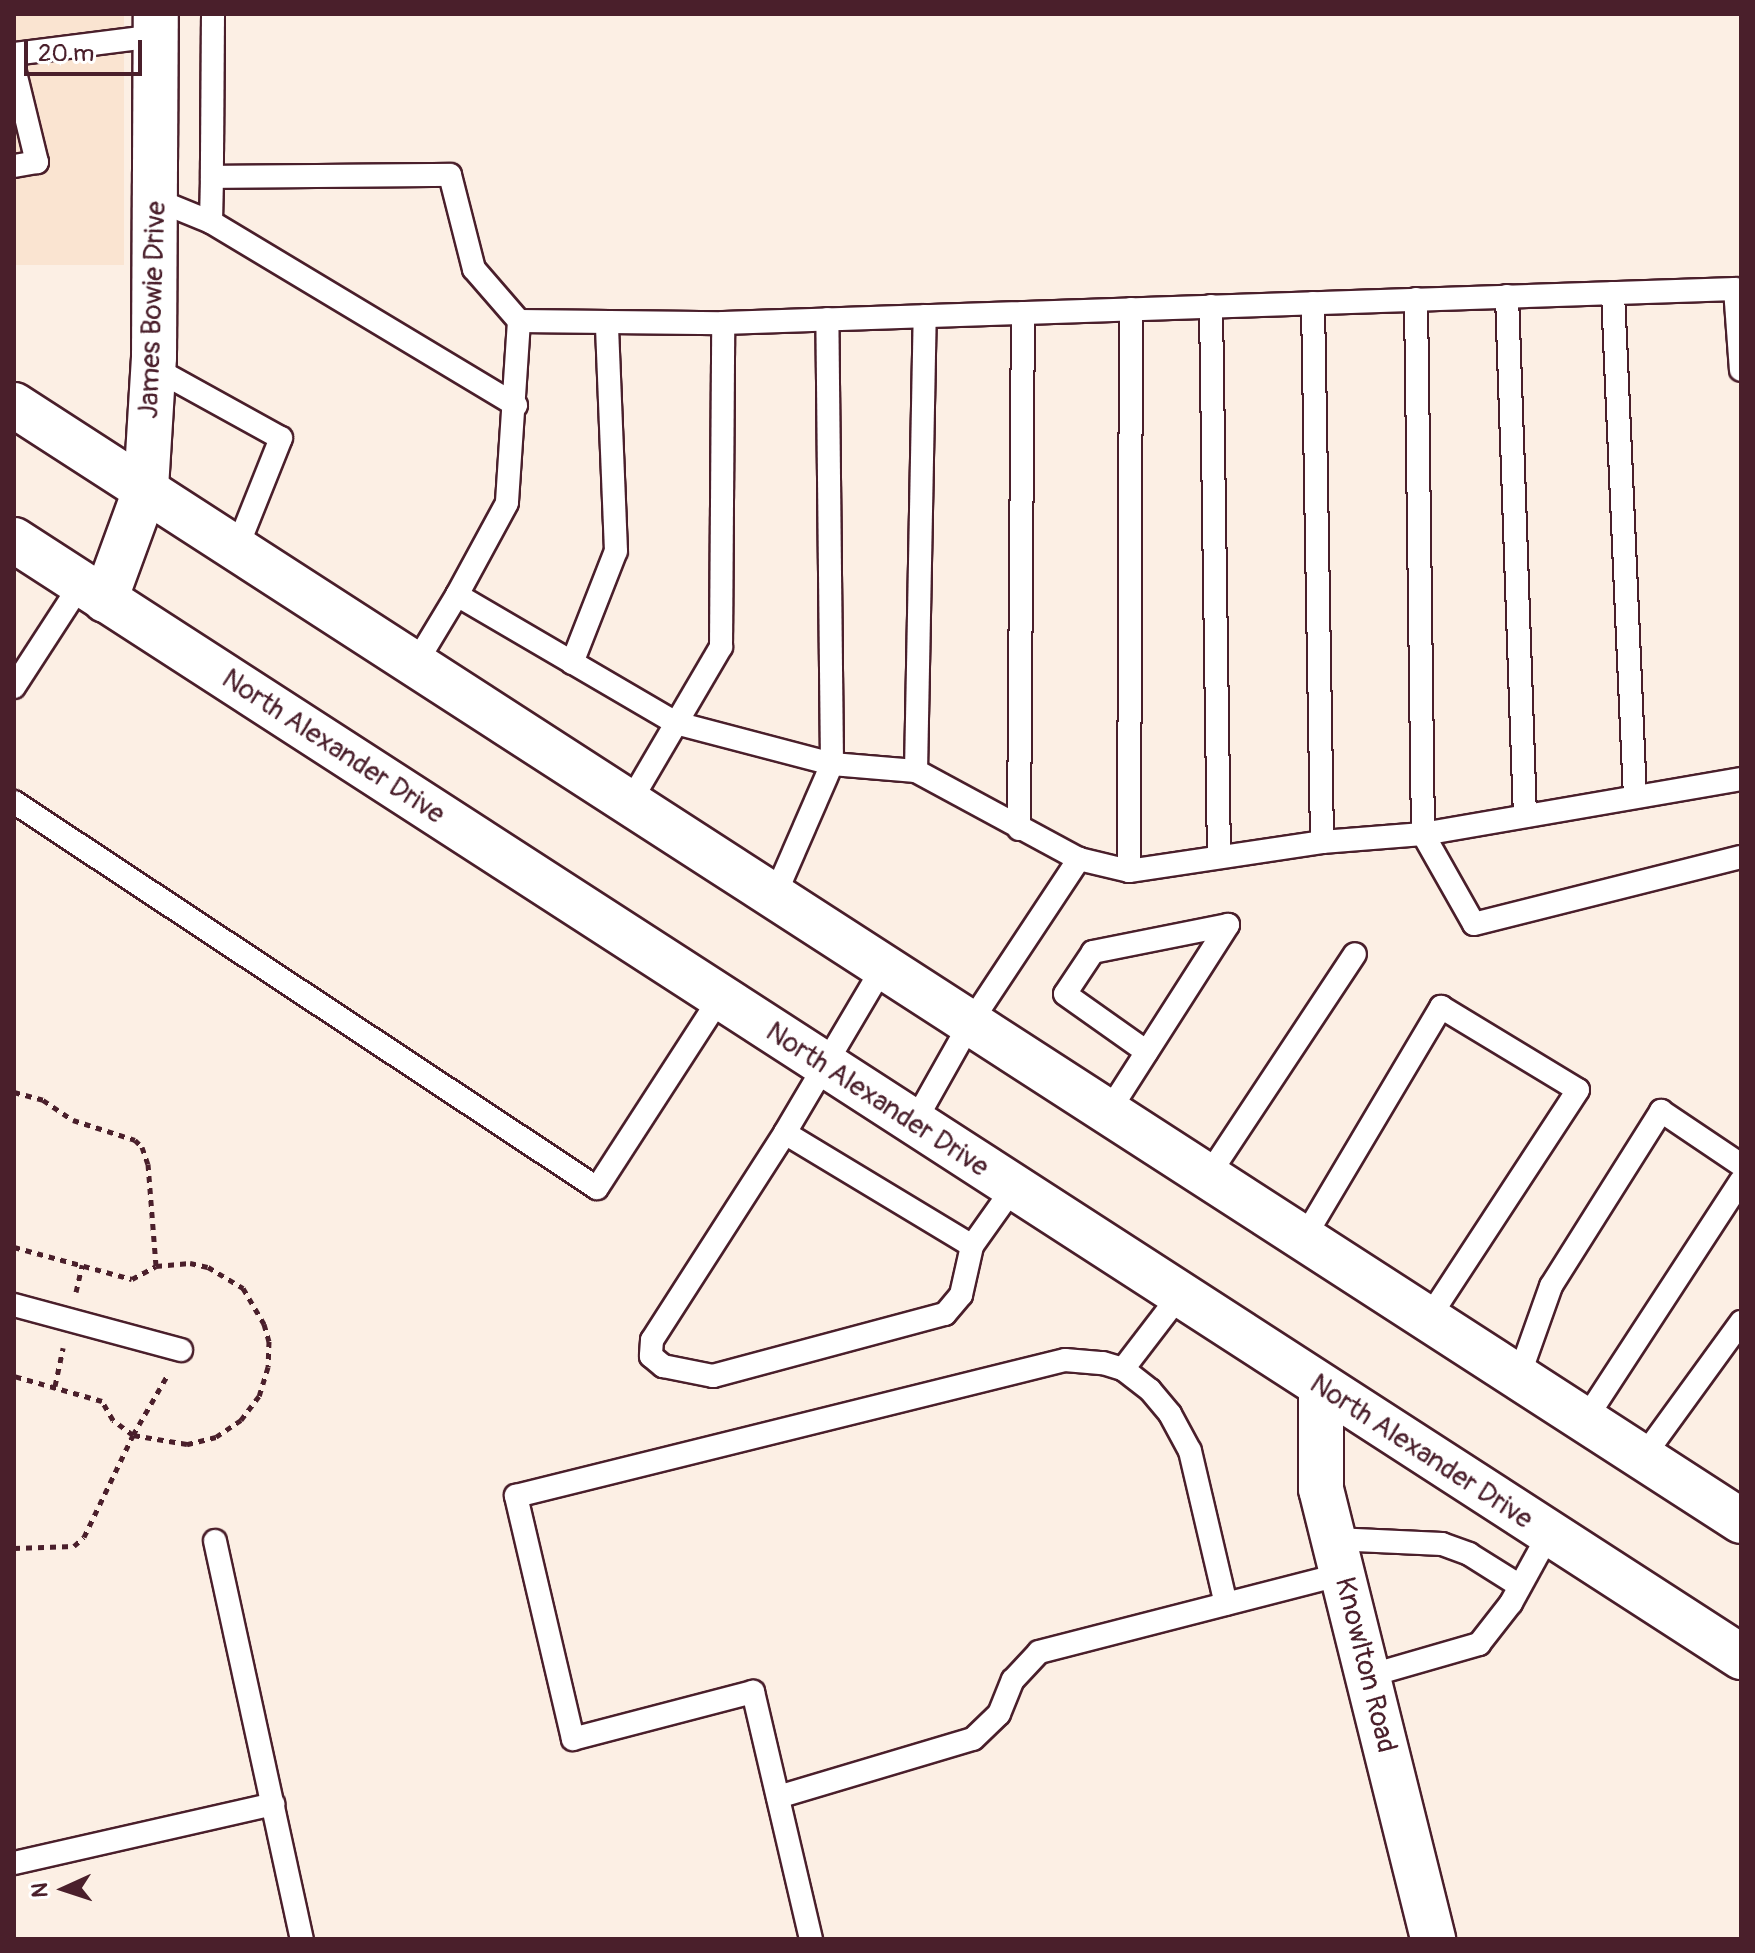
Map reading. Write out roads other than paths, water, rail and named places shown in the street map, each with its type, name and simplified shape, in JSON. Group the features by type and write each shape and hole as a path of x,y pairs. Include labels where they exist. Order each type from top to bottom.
{"main road":[{"name":"James Bowie Drive","path":"93,592 146,488 154,368 156,25"},
{"path":"14,405 1741,1521"},
{"name":"North Alexander Drive","path":"14,540 1741,1657"},
{"name":"Knowlton Road","path":"1321,1387 1321,1489 1433,1939"}],"lane":[{"path":"211,222 213,14"},
{"path":"14,54 156,25"},
{"path":"14,68 37,162 14,166"},
{"path":"212,177 450,175 474,269 519,321 516,405 507,503 416,663"},
{"path":"157,200 211,222 516,405"},
{"path":"519,321 723,323 1735,289 1741,370"},
{"path":"1613,293 1635,797"},
{"path":"1507,296 1525,816"},
{"path":"1416,299 1423,834 1474,924 1741,857"},
{"path":"1313,303 1322,842"},
{"path":"1211,306 1219,857"},
{"path":"1129,871 1131,309"},
{"path":"1019,829 1023,313"},
{"path":"916,771 925,316"},
{"path":"775,895 832,764 827,319"},
{"path":"572,663 616,551 607,322"},
{"path":"630,802 721,647 723,323"},
{"path":"154,368 281,438 237,548"},
{"path":"14,687 93,592"},
{"path":"457,595 676,723 832,764 916,771 1079,859 1129,871 1322,842 1423,834 1741,779"},
{"path":"14,802 597,1188 720,998"},
{"path":"914,1123 971,1022 1079,859"},
{"path":"1109,1111 1147,1052 1228,925 1093,952 1065,994 1147,1052"},
{"path":"1208,1176 1355,954"},
{"path":"883,967 785,1133 652,1340 651,1356 663,1366 713,1376 945,1314 961,1295 972,1246 1013,1188"},
{"path":"1304,1238 1441,1007 1578,1090 1429,1318"},
{"path":"1519,1376 1551,1286 1661,1111 1741,1165"},
{"path":"785,1133 972,1246"},
{"path":"1585,1420 1741,1181"},
{"path":"1123,1369 1179,1296"},
{"path":"14,1305 181,1350"},
{"path":"1643,1457 1741,1322"},
{"path":"811,1939 753,1692 573,1739 516,1496 1065,1360 1123,1369 1150,1390 1170,1414 1190,1451 1226,1604"},
{"path":"1368,1676 1479,1644 1520,1586 1549,1534"},
{"path":"215,1541 302,1939"},
{"path":"778,1797 973,1739 999,1714 1013,1680 1039,1652 1226,1604 1338,1556 1442,1544 1469,1554 1520,1586"},
{"path":"14,1863 273,1804"}]}
